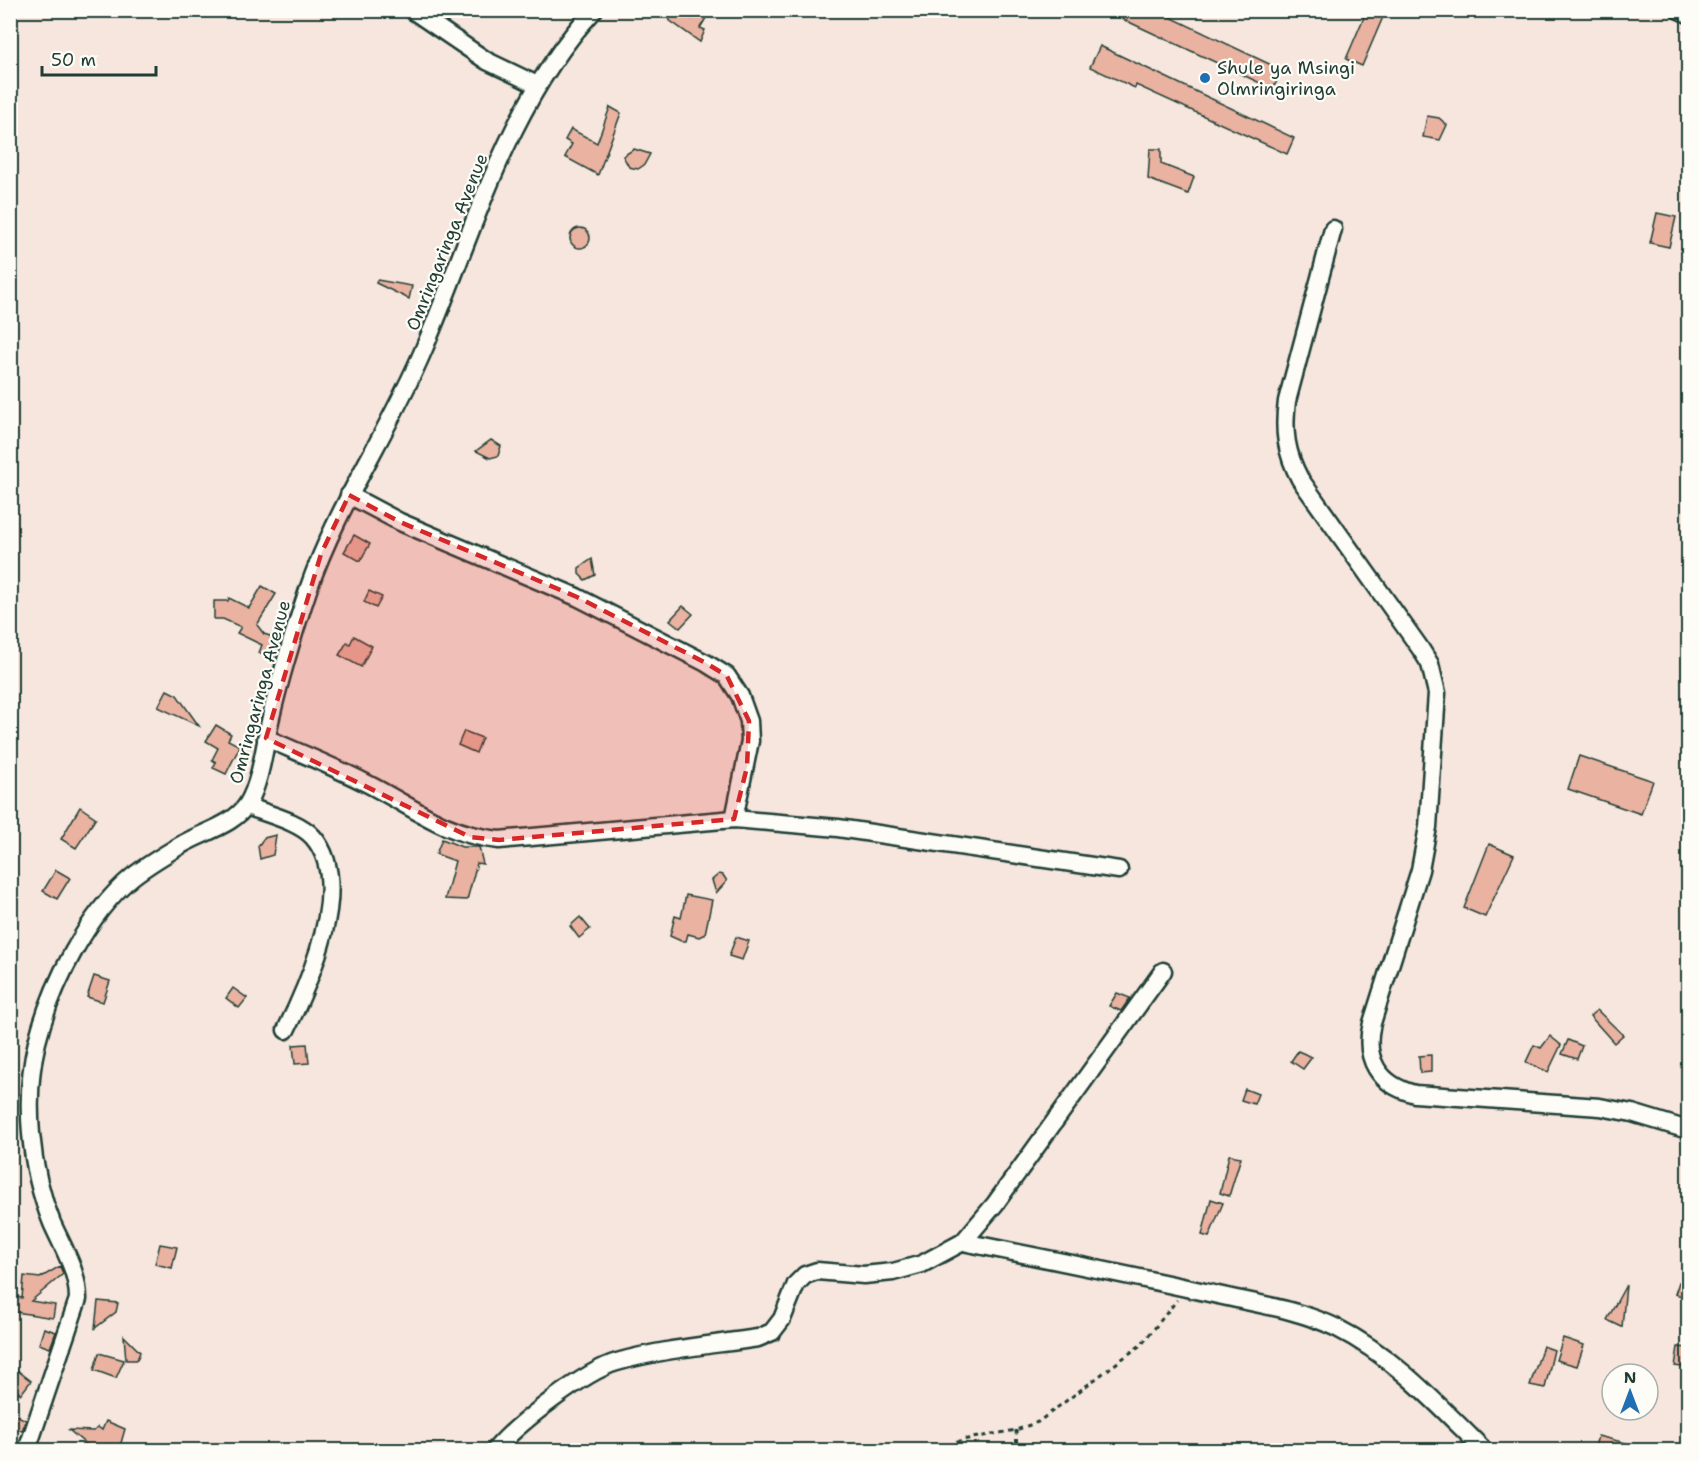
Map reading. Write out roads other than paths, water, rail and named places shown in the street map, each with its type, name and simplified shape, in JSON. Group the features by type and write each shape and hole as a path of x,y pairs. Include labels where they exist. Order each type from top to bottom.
{"street":[{"path":"412,10 487,61 537,85"},
{"name":"Omringaringa Avenue","path":"27,1450 78,1299 78,1289 67,1253 44,1201 33,1138 33,1064 49,1004 82,939 108,900 131,878 163,855 197,835 234,818 247,806 285,664 321,554 424,351 498,166 537,85 571,35 594,10"},
{"path":"1679,10 1689,14"},
{"path":"1333,229 1287,401 1284,422 1288,453 1300,480 1430,664 1437,693 1425,846 1372,1023 1368,1039 1370,1055 1375,1067 1390,1084 1415,1094 1600,1107 1632,1113 1689,1130"},
{"path":"349,495 466,552 577,597 728,676 749,722 750,741 734,819"},
{"path":"266,738 368,784 440,824 470,837 499,840 734,819 838,828 1119,870"},
{"path":"247,806 312,835 323,851 328,879 327,917 319,952 305,992 286,1030"},
{"path":"495,1450 516,1430 575,1384 615,1362 758,1338 772,1332 782,1319 796,1284 806,1275 817,1271 864,1275 893,1272 922,1264 963,1242 994,1204 1163,971"},
{"path":"963,1242 1187,1288 1298,1314 1336,1328 1373,1350 1410,1378 1484,1450"}],"place":[{"name":"Shule ya Msingi Olmringiringa","path":"1205,78"}]}
